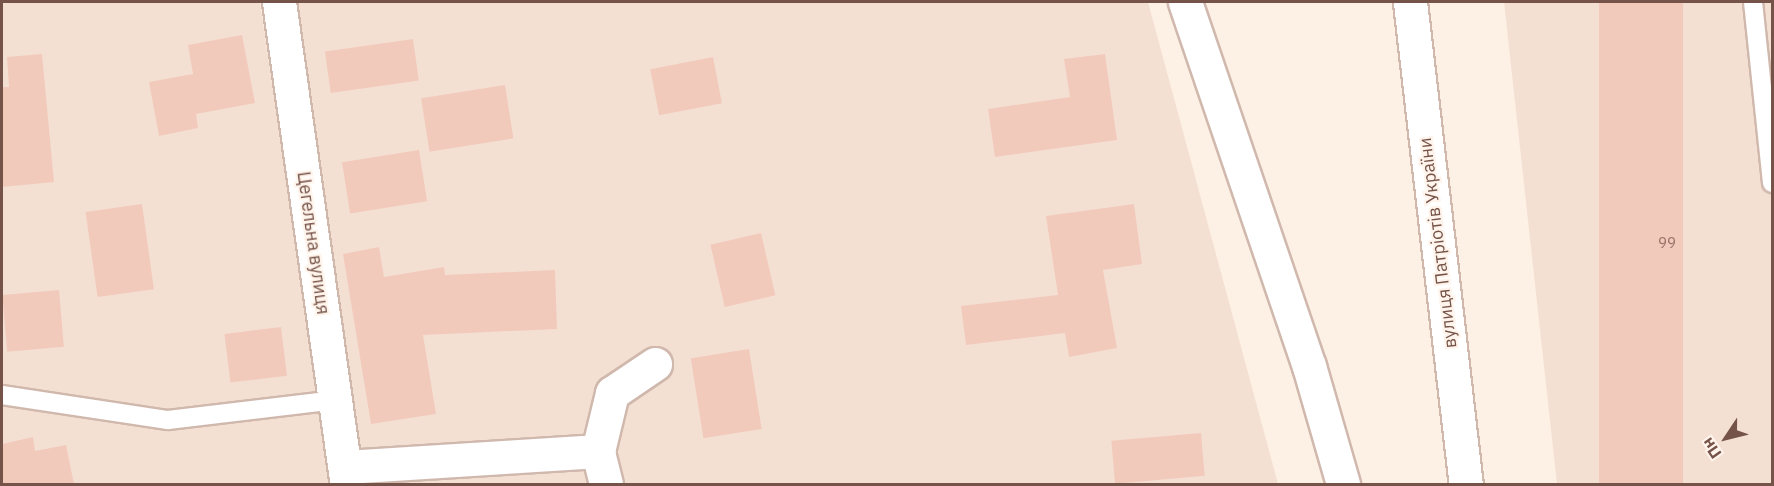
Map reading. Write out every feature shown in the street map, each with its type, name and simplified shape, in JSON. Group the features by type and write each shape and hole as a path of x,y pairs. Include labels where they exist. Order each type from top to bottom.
{"street":[{"name":"Цегельна вулиця","path":"279,2 346,476"},
{"path":"1185,2 1310,366 1342,484"},
{"name":"вулиця Патріотів України","path":"1410,2 1466,484"},
{"path":"606,484 598,451 612,393 655,364"},
{"path":"346,476 598,451"}],"lane":[{"path":"1753,2 1773,183"},
{"path":"2,395 168,420 336,400"}],"shaded area":[{"path":"2,2 260,2 331,484 2,484"},
{"path":"292,2 1148,2 1278,484 357,484"},
{"path":"1504,2 1772,2 1772,484 1557,484"}],"building":[{"path":"1599,2 1683,2 1683,484 1599,484"},
{"path":"242,35 255,103 196,114 198,128 159,136 149,82 193,74 188,45"},
{"path":"413,39 419,81 331,93 325,51"},
{"path":"42,54 54,182 2,187 2,87 9,87 7,57"},
{"path":"1105,54 1117,140 995,157 988,109 1070,97 1064,59"},
{"path":"713,57 722,103 659,115 650,69"},
{"path":"505,85 513,138 429,152 421,98"},
{"path":"419,150 427,201 350,214 342,162"},
{"path":"142,204 154,289 98,297 86,212"},
{"path":"1134,204 1142,264 1103,270 1117,348 1069,357 1065,333 966,345 961,306 1058,295 1046,216"},
{"path":"761,233 775,295 725,307 710,245"},
{"path":"379,247 384,277 444,267 445,275 555,270 557,329 423,335 436,414 371,424 343,254"},
{"path":"59,290 64,347 7,352 2,295"},
{"path":"281,327 287,376 230,383 224,334"},
{"path":"749,349 762,429 703,438 691,358"},
{"path":"1201,433 1205,476 1115,484 1111,441"},
{"path":"33,437 35,451 66,445 74,484 2,484 2,444"}]}
